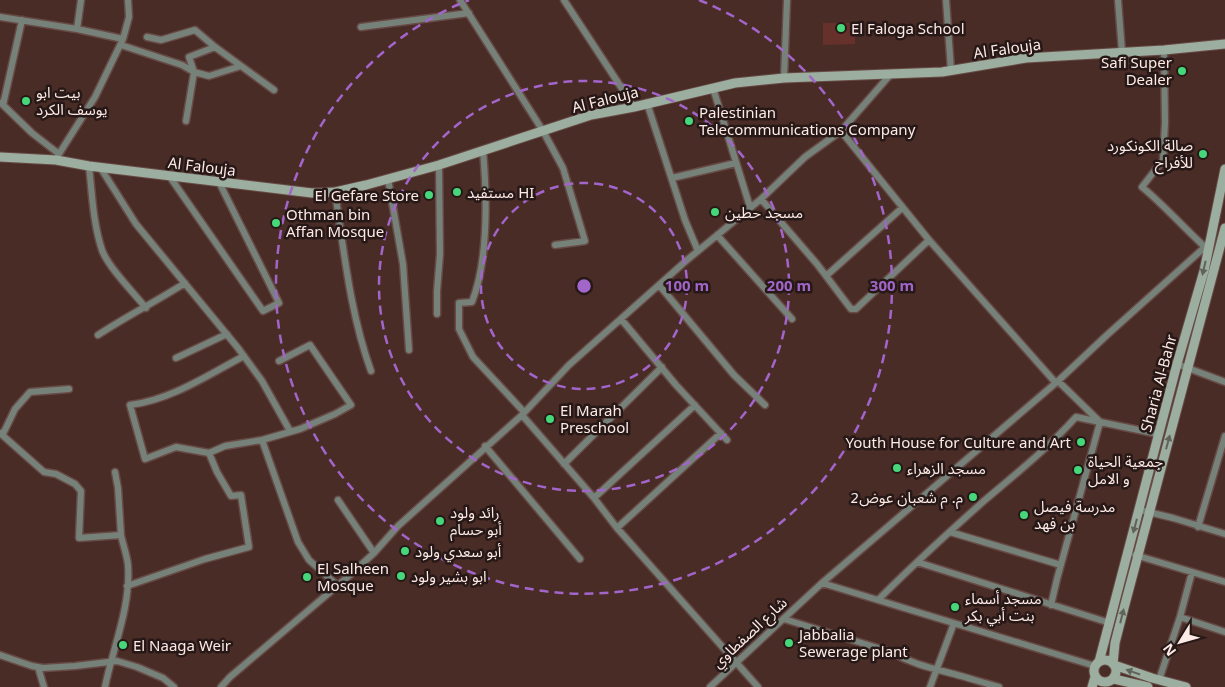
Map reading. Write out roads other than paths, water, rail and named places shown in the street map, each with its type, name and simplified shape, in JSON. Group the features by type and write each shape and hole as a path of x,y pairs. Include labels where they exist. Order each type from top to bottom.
{"main road":[{"name":"Al Falouja","path":"0,157 57,157 89,166 170,177 312,193 335,192 439,165 591,115 734,84 784,78 951,70 1026,58 1164,50 1225,44"},
{"name":"Sharia Al-Bahr","path":"1114,664 1115,643 1140,510 1158,434 1204,271 1207,248 1225,169"},
{"name":"Sharia Al-Bahr","path":"1097,664 1149,512 1225,232"},
{"path":"1092,687 1097,664 1108,660 1158,680 1186,687"},
{"path":"1111,682 1116,672 1114,664"},
{"path":"1095,677 1100,682 1148,687"}],"street":[{"path":"77,29 81,0"},
{"path":"22,20 2,104 57,157 95,97 122,42 129,17 128,0"},
{"path":"460,0 544,131 563,168 585,241 555,245"},
{"path":"564,0 634,107"},
{"path":"784,78 787,0"},
{"path":"946,0 951,70"},
{"path":"1118,0 1122,52"},
{"path":"361,27 469,14"},
{"path":"0,17 77,29 122,42 182,65 194,72 209,76 241,66"},
{"path":"147,37 161,40 195,30 274,90"},
{"path":"186,121 194,72 189,57 215,47"},
{"path":"1164,50 1165,123 1163,160 1142,187 1207,248"},
{"path":"221,687 230,677 374,553 398,526 485,446 523,414 569,365 698,251 761,199 805,157 841,131 890,74"},
{"path":"713,88 750,207"},
{"path":"647,103 685,220 698,251"},
{"path":"841,131 929,240 1056,381 1100,422"},
{"path":"483,150 486,187 480,280 472,302 459,303 459,328 473,357 594,498 617,528 758,687"},
{"path":"672,178 736,162"},
{"path":"437,314 440,254 439,165"},
{"path":"89,166 102,251 113,268 146,308"},
{"path":"100,167 136,224 227,334 262,381 290,431"},
{"path":"170,177 263,311 279,303 219,182"},
{"path":"388,178 403,264 409,350"},
{"path":"335,192 356,321 371,371"},
{"path":"761,199 851,308 856,309 929,240"},
{"path":"826,276 902,208"},
{"path":"1212,232 1225,232"},
{"path":"717,235 792,319"},
{"name":"شارع الصفطاوي","path":"710,687 822,583 1207,248"},
{"path":"98,334 185,284"},
{"path":"659,285 734,375 765,405"},
{"path":"621,320 727,440"},
{"path":"176,358 227,334"},
{"path":"244,356 165,396 130,405 145,459 176,448 209,453 225,446 262,440 336,414 351,405 310,344 279,361"},
{"path":"1177,364 1225,382"},
{"path":"564,464 662,367"},
{"path":"69,389 30,392 15,409 1,433 44,472 56,474 75,484 81,491 79,538 121,535"},
{"path":"594,498 695,405"},
{"path":"879,600 950,532 1053,442 1076,417 1158,434"},
{"path":"1052,605 1060,565 1100,422"},
{"path":"617,528 721,433"},
{"path":"1198,527 1225,436"},
{"path":"262,440 298,542 309,560 337,585"},
{"path":"485,446 580,559"},
{"path":"127,586 249,547 241,495 231,496 217,472 209,453"},
{"path":"105,687 123,616 128,565 121,535 115,472"},
{"path":"338,500 374,553"},
{"path":"1140,510 1225,534"},
{"path":"950,532 1060,565"},
{"path":"1133,555 1225,582"},
{"path":"917,562 1110,623"},
{"path":"1158,680 1180,616 1192,572"},
{"path":"822,583 1097,664"},
{"path":"1180,616 1225,632"},
{"path":"784,619 891,652 901,658 935,670 999,687"},
{"path":"930,687 954,623"},
{"path":"0,655 38,667 75,666 118,661 137,666 163,678 174,687"},
{"path":"38,667 44,687"}],"place":[{"name":"El Faloga School","path":"841,28"},
{"name":"Safi Super Dealer","path":"1182,71"},
{"name":"بيت ابو يوسف الكرد","path":"26,101"},
{"name":"Palestinian Telecommunications Company","path":"689,121"},
{"name":"صالة الكونكورد للأفراح","path":"1203,154"},
{"name":"مستفيد HI","path":"457,192"},
{"name":"El Gefare Store","path":"429,195"},
{"name":"مسجد حطين","path":"715,212"},
{"name":"Othman bin Affan Mosque","path":"276,223"},
{"name":"El Marah Preschool","path":"550,419"},
{"name":"Youth House for Culture and Art","path":"1081,442"},
{"name":"مسجد الزهراء","path":"897,468"},
{"name":"جمعية الحياة و الامل","path":"1078,470"},
{"name":"م. م شعبان عوض2","path":"973,497"},
{"name":"مدرسة فيصل بن فهد","path":"1024,515"},
{"name":"رائد ولود أبو حسام","path":"440,521"},
{"name":"أبو سعدي ولود","path":"405,551"},
{"name":"ابو بشير ولود","path":"401,576"},
{"name":"El Salheen Mosque","path":"307,577"},
{"name":"مسجد أسماء بنت أبي بكر","path":"955,607"},
{"name":"Jabbalia Sewerage plant","path":"789,643"},
{"name":"El Naaga Weir","path":"123,645"}]}
